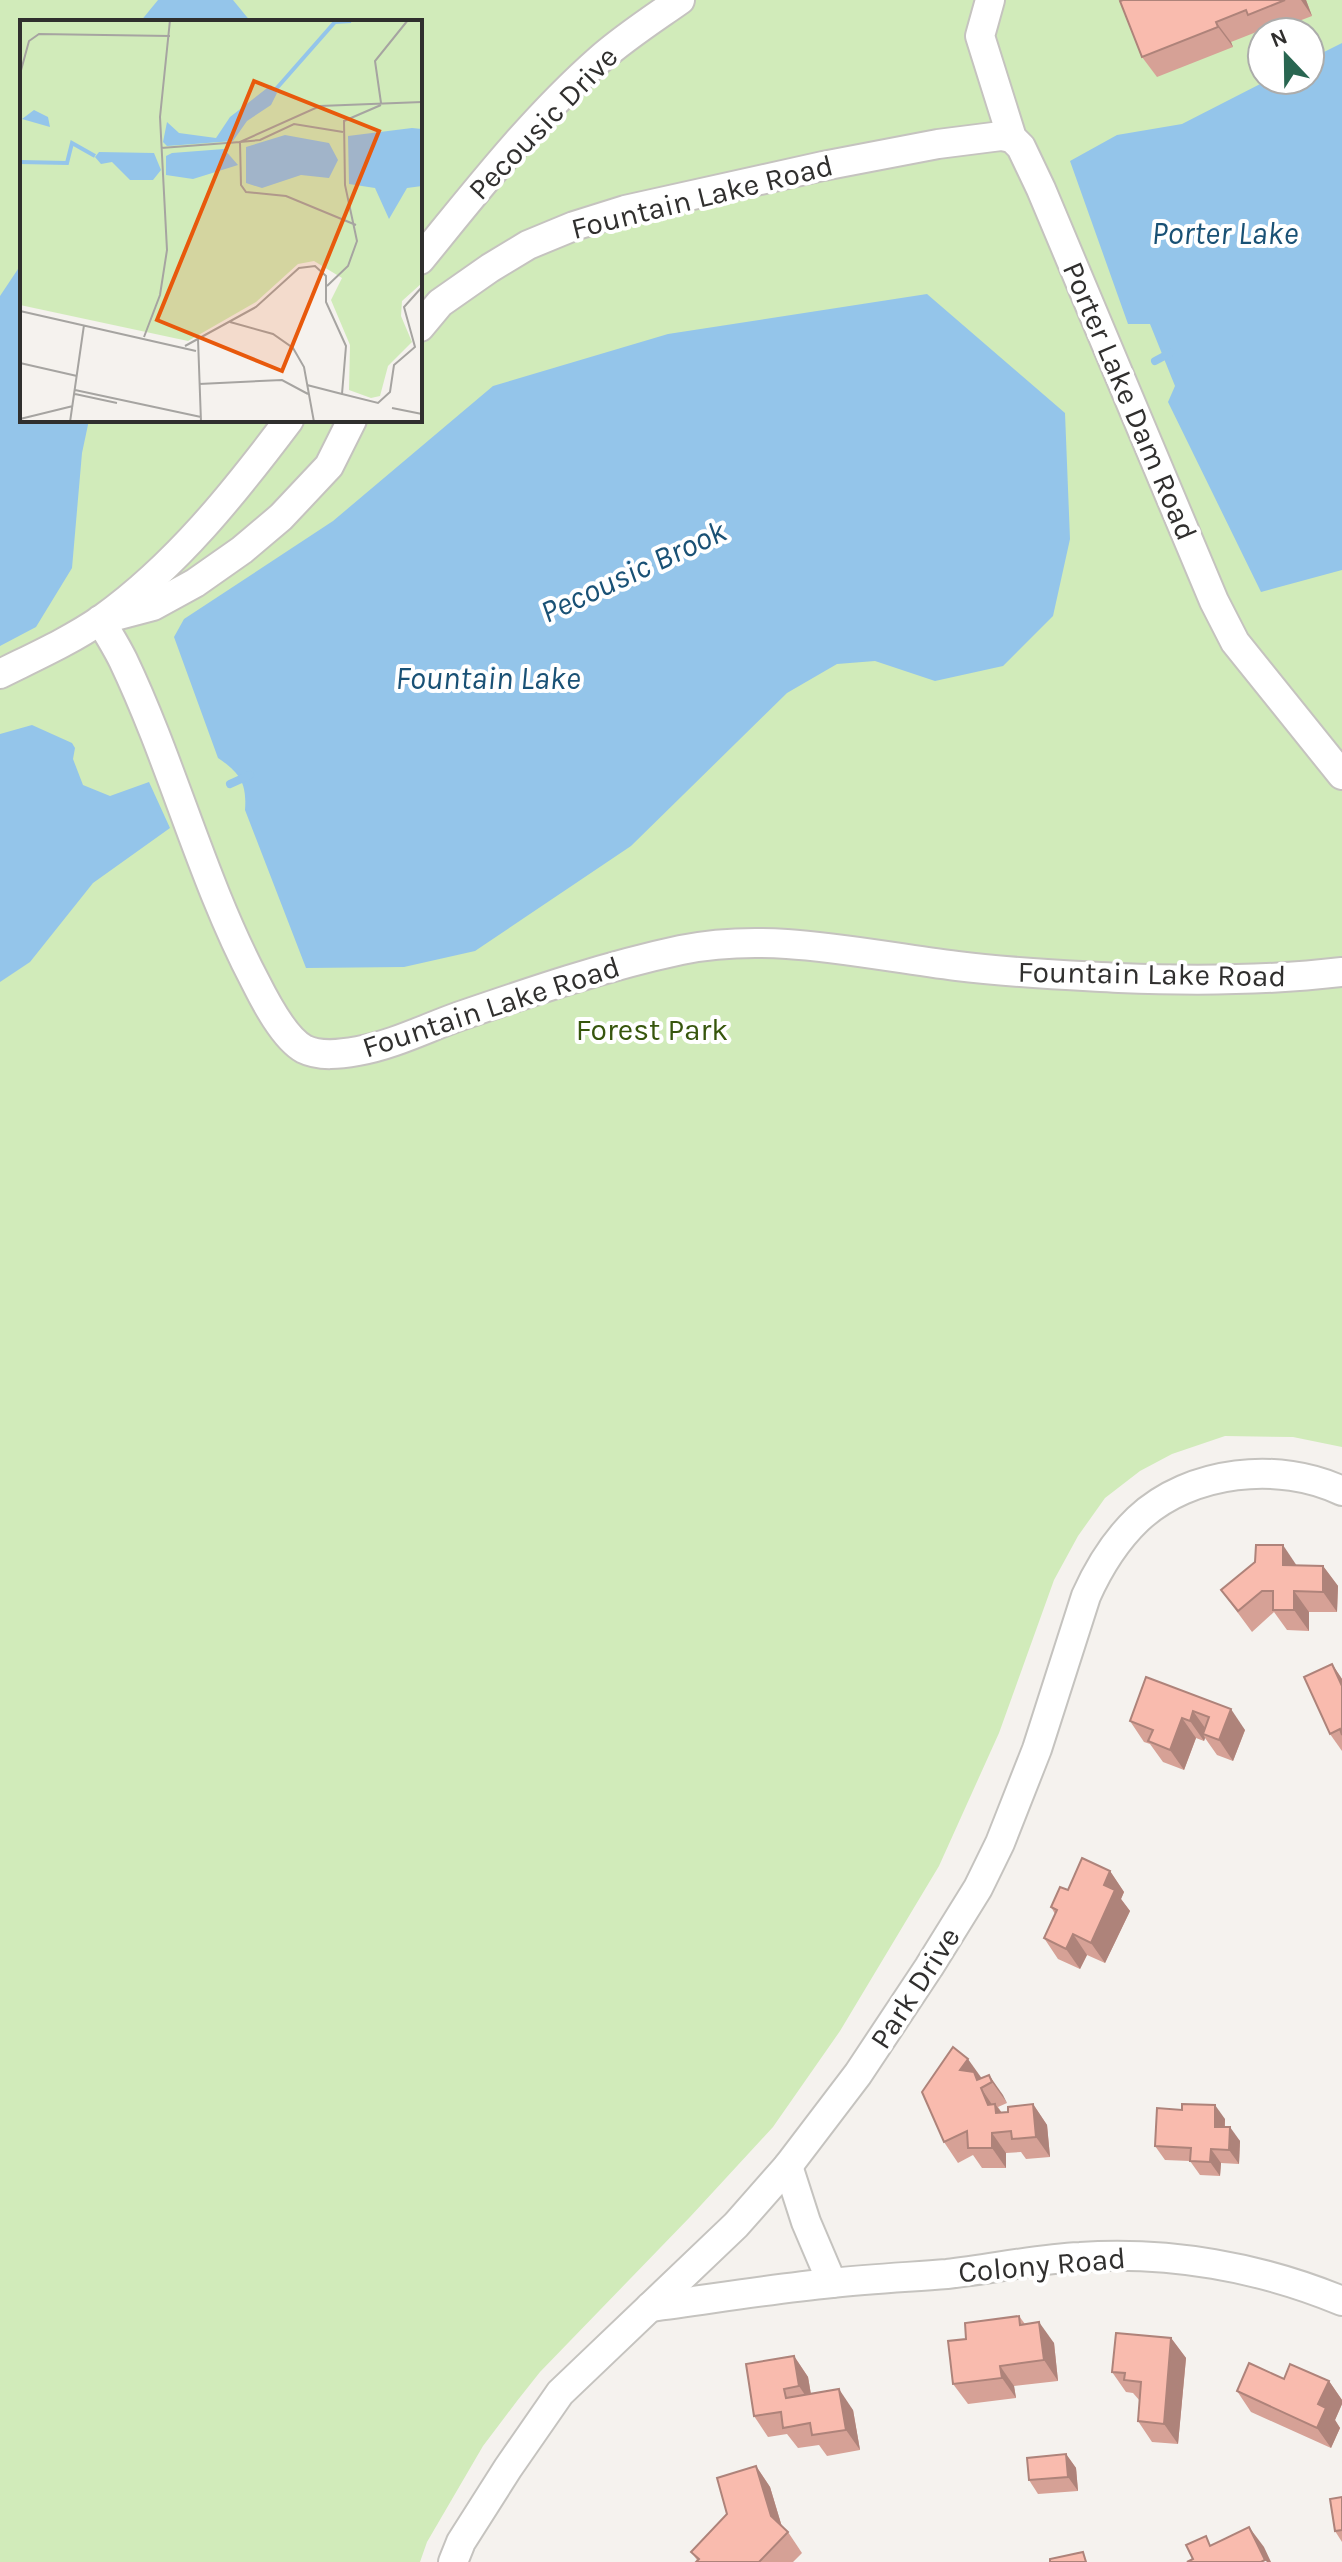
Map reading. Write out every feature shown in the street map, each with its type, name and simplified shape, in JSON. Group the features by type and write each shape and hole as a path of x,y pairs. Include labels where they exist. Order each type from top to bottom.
{"street":[{"name":"Pecousic Drive","path":"422,258 483,182 572,85 602,57 680,0"},
{"name":"Porter Lake Dam Road","path":"990,0 980,36 1012,138 1021,147 1041,189 1224,622 1242,651 1342,775"},
{"name":"Fountain Lake Road","path":"422,325 440,303 464,285 528,245 574,226 625,210 823,166 938,144 1001,136 1012,138"},
{"path":"0,674 63,643 100,620 158,571 238,489 288,422"},
{"path":"100,620 153,606 195,583 242,550 281,517 329,466 351,422"},
{"name":"Fountain Lake Road","path":"100,620 122,658 212,890 244,961 275,1016 306,1050 322,1054 339,1053 386,1045 590,973 655,956 731,942 788,942 957,966 1079,976 1230,981 1342,972"},
{"name":"Park Drive","path":"453,2562 461,2542 560,2393 736,2225 788,2166 858,2074 946,1941 978,1888 1000,1843 1037,1749 1086,1596 1102,1564 1123,1534 1140,1516 1168,1499 1225,1477 1258,1473 1290,1475 1342,1491"},
{"path":"788,2166 806,2222 832,2283"},
{"name":"Colony Road","path":"650,2307 832,2283 1079,2257 1146,2256 1210,2263 1270,2277 1342,2301"}],"green space":[{"name":"Forest Park","path":"0,0 1342,0 1342,1447 1293,1437 1225,1436 1172,1454 1140,1471 1105,1498 1078,1536 1054,1580 999,1733 939,1866 840,2031 773,2127 540,2372 483,2446 427,2542 420,2562 0,2562"}],"water":[{"path":"158,0 233,0 249,20 142,20"},
{"name":"Porter Lake","path":"1342,43 1342,570 1261,592 1168,402 1175,386 1150,324 1128,324 1070,161 1117,135 1182,124 1246,91 1246,96 1326,96 1326,51"},
{"path":"20,266 20,422 89,422 82,453 72,568 36,627 0,646 0,296"},
{"name":"Fountain Lake","path":"927,294 1065,413 1070,539 1053,616 1003,666 935,681 875,661 837,664 787,693 631,846 475,951 404,967 306,968 245,810 243,786 237,774 218,758 174,637 184,619 333,521 493,386 668,334"},
{"path":"32,725 72,743 75,748 73,759 83,785 110,796 149,782 170,828 93,883 30,962 0,982 0,734"}],"building":[{"path":"1285,0 1248,15 1246,10 1216,22 1218,27 1142,57 1120,1"},
{"path":"1256,1545 1283,1545 1283,1565 1323,1566 1323,1592 1294,1591 1294,1610 1273,1610 1273,1591 1262,1591 1238,1611 1221,1590 1255,1562"},
{"path":"1332,1664 1342,1686 1342,1735 1340,1729 1330,1734 1304,1677"},
{"path":"1146,1677 1231,1709 1219,1740 1203,1734 1209,1717 1193,1711 1190,1721 1182,1718 1170,1750 1148,1741 1153,1730 1130,1721"},
{"path":"1082,1858 1110,1871 1104,1885 1115,1890 1091,1943 1073,1934 1066,1949 1044,1938 1057,1910 1051,1907 1060,1887 1068,1890"},
{"path":"953,2047 968,2059 960,2070 974,2072 977,2080 989,2075 992,2082 981,2088 988,2105 995,2104 996,2113 1008,2112 1008,2107 1033,2104 1036,2137 1012,2139 1011,2131 992,2133 992,2148 968,2148 967,2131 944,2142 922,2092"},
{"path":"1182,2104 1215,2105 1215,2127 1230,2127 1229,2150 1211,2149 1210,2162 1190,2161 1191,2148 1155,2146 1157,2108 1182,2110"},
{"path":"1019,2316 1020,2325 1039,2322 1044,2360 1000,2366 1002,2378 953,2384 948,2341 966,2339 965,2323"},
{"path":"1116,2333 1171,2338 1164,2424 1138,2421 1141,2382 1124,2380 1125,2373 1112,2372"},
{"path":"794,2356 799,2386 784,2389 786,2398 839,2389 846,2430 812,2435 810,2423 783,2428 781,2412 754,2416 746,2364"},
{"path":"1249,2363 1284,2379 1290,2364 1329,2381 1318,2404 1326,2408 1317,2428 1237,2391"},
{"path":"1066,2454 1068,2477 1029,2480 1027,2458"},
{"path":"756,2466 771,2516 788,2532 759,2562 696,2562 699,2559 691,2552 727,2514 717,2478"},
{"path":"1342,2497 1342,2530 1335,2531 1330,2499"},
{"path":"1249,2527 1265,2560 1187,2562 1193,2559 1186,2545 1206,2536 1210,2546"},
{"path":"1083,2552 1086,2562 1050,2562 1050,2559"}],"waterway":[{"name":"Pecousic Brook","path":"1155,361 1170,353"},
{"name":"Pecousic Brook","path":"230,784 250,775"}]}
